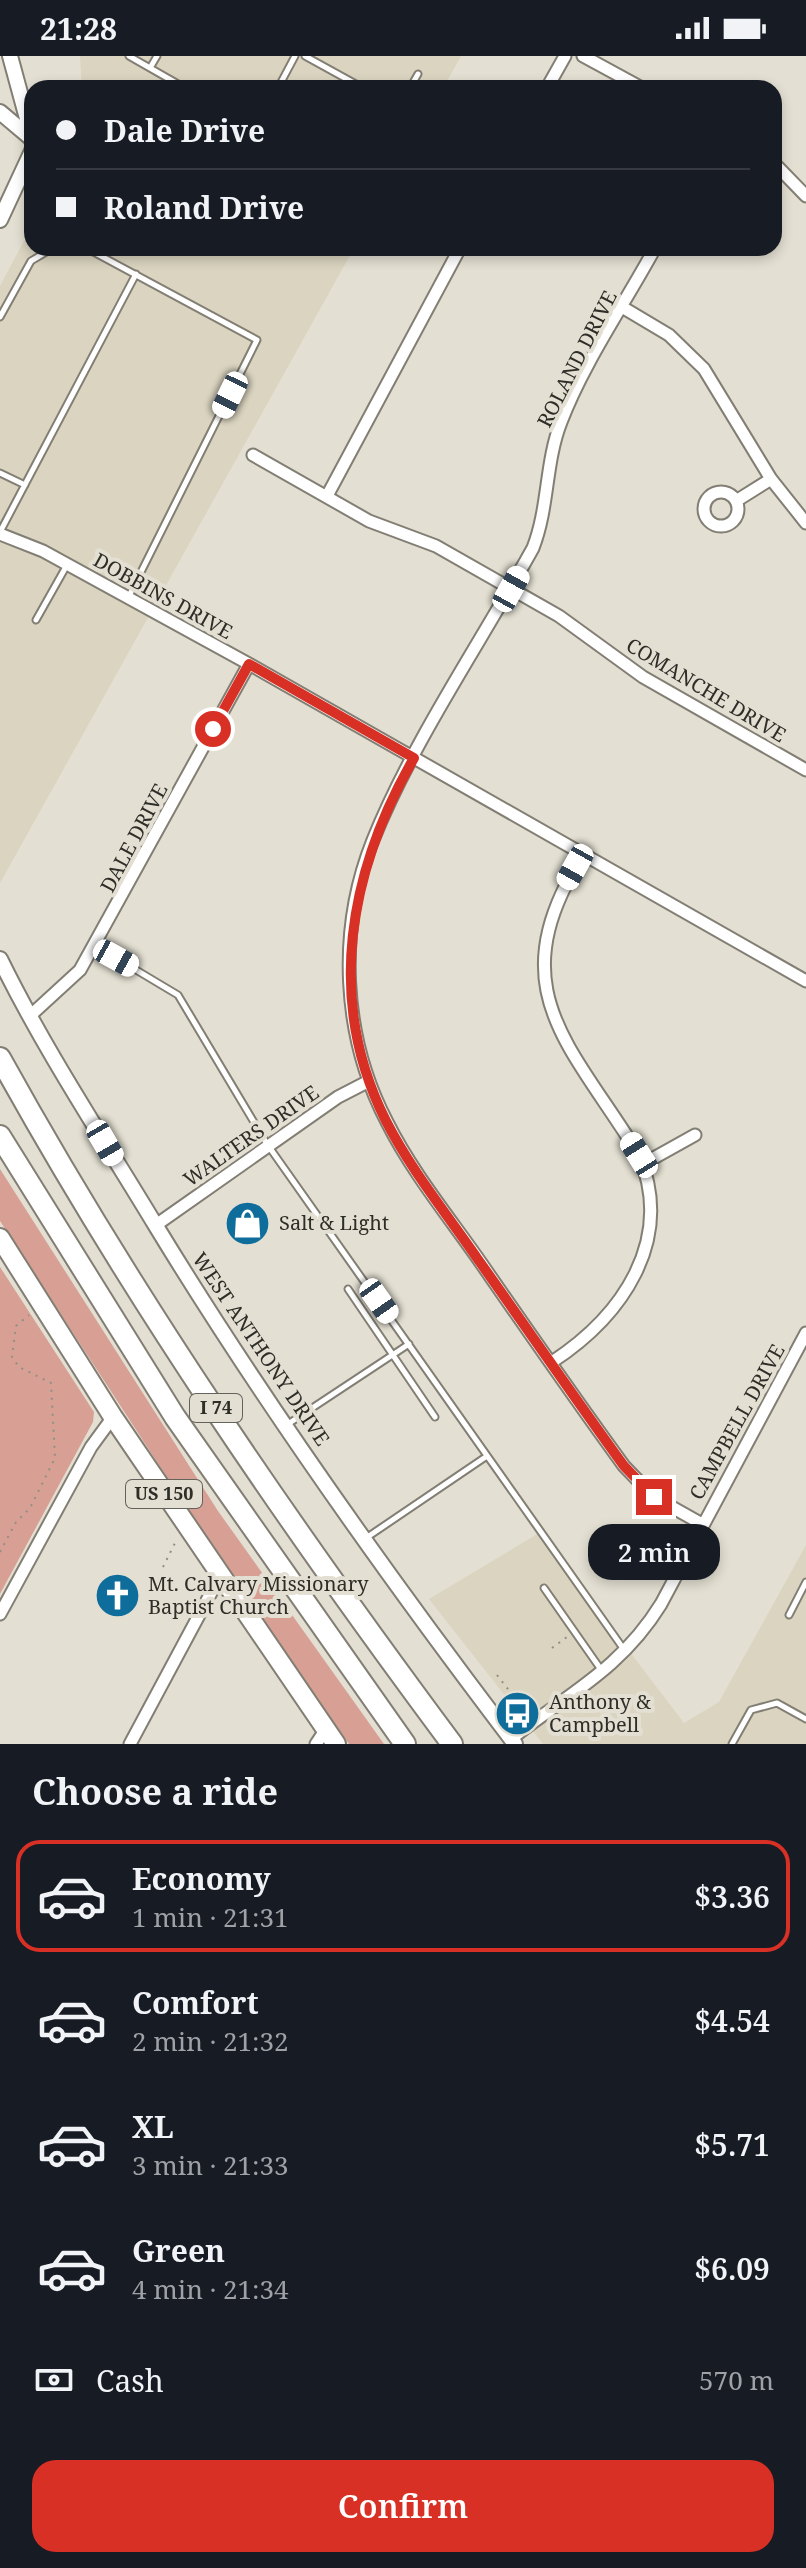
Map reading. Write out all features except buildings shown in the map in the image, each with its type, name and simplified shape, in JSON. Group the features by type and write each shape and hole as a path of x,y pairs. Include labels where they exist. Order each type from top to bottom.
{"highway":[{"name":"I 74","path":"0,1058 136,1286 227,1424 452,1744"},
{"name":"I 74","path":"0,1136 175,1417 405,1744"}],"main road":[{"name":"US 150","path":"0,1238 113,1417 326,1739"}],"street":[{"path":"0,69 9,56"},
{"path":"9,56 24,99"},
{"path":"552,80 565,56"},
{"path":"583,56 627,80"},
{"path":"0,112 24,132"},
{"path":"0,220 24,168"},
{"path":"782,171 806,196"},
{"path":"327,496 456,256"},
{"name":"ROLAND DRIVE","path":"651,256 561,421 549,467 542,523 511,589 414,758 372,842 354,910 349,976 351,1015 369,1081 404,1152 637,1482 654,1497 702,1524"},
{"path":"622,307 669,335 704,369 771,479 806,523"},
{"name":"COMANCHE DRIVE","path":"253,455 369,521 436,546 585,632 643,677 806,770"},
{"path":"736,501 771,479"},
{"name":"DOBBINS DRIVE","path":"0,534 68,564 249,664 806,981"},
{"name":"DALE DRIVE","path":"32,1014 68,984 95,946 249,664"},
{"path":"552,1362 591,1334 613,1312 637,1276 649,1219 643,1164 559,1034 547,999 544,977 547,934 563,888 583,855"},
{"name":"WEST ANTHONY DRIVE","path":"0,959 156,1225 287,1425 513,1742"},
{"name":"WALTERS DRIVE","path":"156,1225 267,1144 338,1097 369,1081"},
{"path":"643,1164 695,1135"},
{"name":"CAMPBELL DRIVE","path":"513,1742 533,1722 626,1652 661,1604 702,1524 803,1346 806,1333"},
{"path":"0,1614 91,1447 113,1417"},
{"path":"130,1744 220,1576"}],"lane":[{"path":"129,56 171,80"},
{"path":"150,68 157,56"},
{"path":"282,80 295,56"},
{"path":"305,56 348,80"},
{"path":"415,80 418,74"},
{"path":"0,317 31,261 39,256"},
{"path":"101,256 257,340 128,598"},
{"path":"0,534 136,274"},
{"path":"0,473 25,485"},
{"path":"36,620 68,564"},
{"path":"95,946 178,995 267,1144 626,1652"},
{"path":"348,1289 435,1417"},
{"path":"287,1425 409,1344"},
{"path":"365,1538 487,1456"},
{"path":"789,1615 806,1582"},
{"path":"544,1588 603,1672"},
{"path":"732,1744 751,1710 777,1703 806,1719"}],"path":[{"path":"0,1552 16,1522 30,1508 55,1458 51,1383 19,1367 12,1357 16,1326 29,1315"},
{"path":"163,1567 177,1540"},
{"path":"552,1648 574,1631"},
{"path":"497,1675 533,1722"}],"shaded area":[{"path":"80,56 461,56 448,80 82,80"},
{"path":"24,241 24,256 350,256 0,883 0,286"},
{"path":"0,1169 218,1511 384,1744 349,1744 200,1528 0,1221"},
{"path":"0,1267 94,1412 93,1422 0,1594"},
{"path":"539,1533 684,1723 719,1702 806,1545 806,1744 543,1744 429,1599"}],"place":[{"name":"Salt & Light","path":"248,1223"},
{"name":"Mt. Calvary Missionary Baptist Church","path":"117,1595"},
{"name":"Anthony & Campbell","path":"518,1713"}],"route":[{"path":"213,729 249,664 414,758 372,842 354,910 349,976 351,1015 369,1081 404,1152 624,1466 654,1497"}]}
